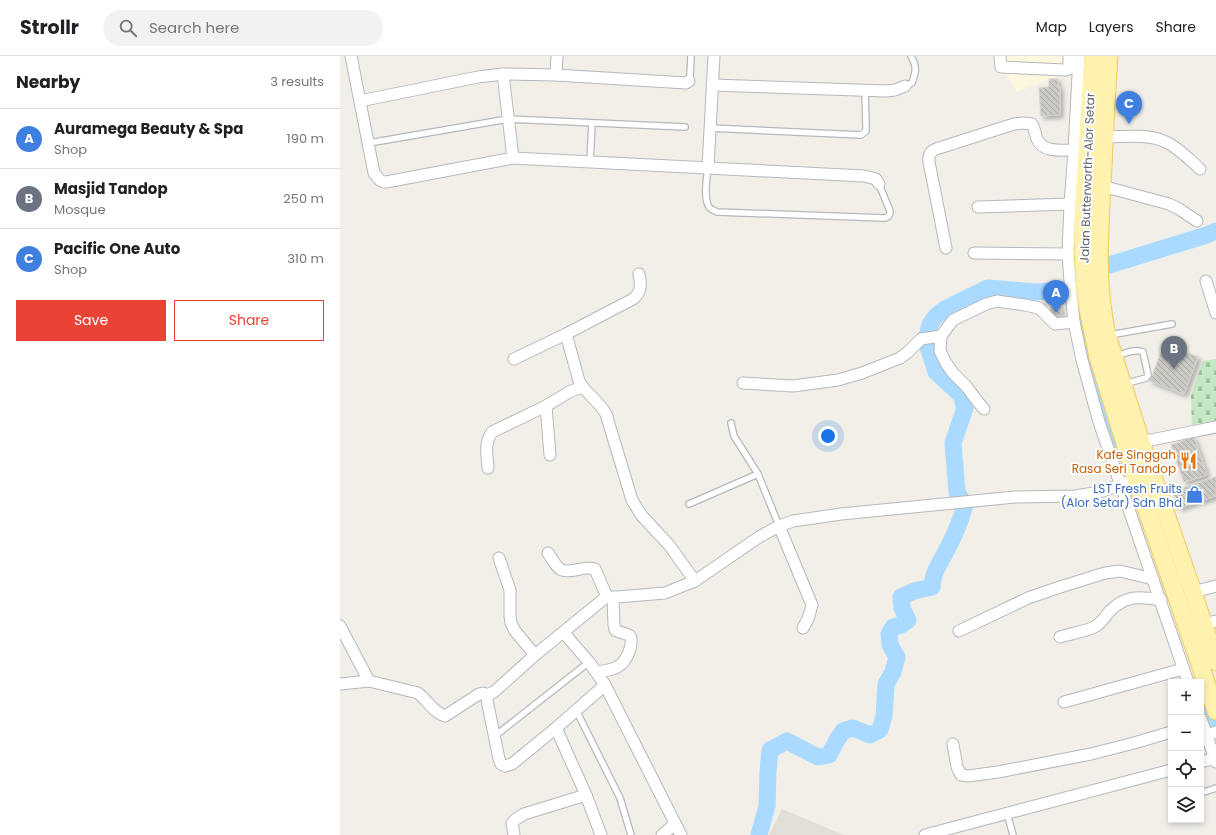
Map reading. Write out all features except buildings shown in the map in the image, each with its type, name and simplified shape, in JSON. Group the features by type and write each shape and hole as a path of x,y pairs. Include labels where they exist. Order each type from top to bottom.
{"main road":[{"name":"Jalan Butterworth-Alor Setar","path":"1093,56 1083,255 1089,316 1128,482 1216,711"},
{"name":"Jalan Butterworth-Alor Setar","path":"1109,56 1099,251 1100,284 1103,310 1108,335 1122,385 1141,442 1193,592 1210,622 1214,652"}],"street":[{"path":"351,56 374,174 383,182 513,158 864,176 876,179 879,184"},
{"path":"556,75 557,56"},
{"path":"708,167 714,56"},
{"path":"1000,56 1000,67 1065,70 1069,68 1070,56"},
{"path":"1079,56 1068,254 1074,322 1089,388 1128,482 1153,579 1187,679"},
{"path":"360,101 478,77 503,74 556,75 686,83 689,81"},
{"path":"503,74 513,158"},
{"path":"712,85 865,91 895,90 905,86"},
{"path":"946,248 929,162 929,155 932,151 996,129 1023,122 1032,124 1040,144 1047,149 1074,150"},
{"path":"1104,137 1154,137 1166,142 1183,154 1200,170"},
{"path":"1102,186 1169,204 1180,209 1197,221"},
{"path":"978,207 1070,204"},
{"path":"974,253 1068,254"},
{"path":"514,359 633,300 638,296 640,291 639,274"},
{"path":"1206,281 1216,313"},
{"path":"743,383 793,386 838,380 862,373 900,358 921,339 939,336 953,320 986,304 997,301 1025,304 1039,308 1055,324 1074,322"},
{"path":"566,334 576,374 582,387 598,402 606,414 629,491 637,510 669,545 695,581"},
{"path":"939,336 940,351 946,362 953,373 966,386 984,409"},
{"path":"488,468 486,444 492,432 546,406 569,392 582,387"},
{"path":"546,406 550,455"},
{"path":"1141,442 1216,427"},
{"path":"340,684 369,681 418,693 438,712 445,716 479,694 483,693 486,695 494,692 535,655 610,597 665,594 695,581 759,537 779,526 793,521 841,514 1015,497 1075,496 1100,492 1128,482"},
{"path":"779,526 812,605 808,619 803,628"},
{"path":"548,552 558,567 562,570 569,571 585,568 594,569 610,597 615,630 628,635 631,638 631,646 628,655 620,665 610,670 596,672"},
{"path":"499,558 510,590 511,623 515,631 535,655"},
{"path":"959,631 1028,598 1105,573 1120,571 1153,579"},
{"path":"1193,592 1216,586"},
{"path":"1060,637 1097,626 1116,605 1130,598 1161,600"},
{"path":"340,626 369,681"},
{"path":"564,633 589,662 606,685 681,835"},
{"path":"1064,702 1183,670"},
{"path":"486,695 499,759 501,764 505,766 512,764 606,685"},
{"path":"1204,726 1211,734 1215,760 1204,762"},
{"path":"556,728 586,795 600,835"},
{"path":"953,744 957,767 961,775 968,776 998,772 1091,754 1168,733"},
{"path":"925,835 1168,771"},
{"path":"514,835 512,823 524,814 586,795"},
{"path":"662,835 675,824"}],"lane":[{"path":"689,81 691,56"},
{"path":"905,86 912,83 915,74 916,66 911,56"},
{"path":"710,128 861,135 866,131 865,91"},
{"path":"369,143 508,119 685,127"},
{"path":"590,162 592,123"},
{"path":"708,167 706,197 710,209 717,212 886,218 890,215 890,211 879,184"},
{"path":"1108,335 1172,324"},
{"path":"1114,356 1136,351 1143,352 1148,375 1146,378 1122,385"},
{"path":"731,422 734,436 758,474 779,526"},
{"path":"690,504 758,474"},
{"path":"494,737 589,662"},
{"path":"576,710 620,798 631,835"},
{"path":"1204,793 1216,788"},
{"path":"1007,813 1013,835"}],"shaded area":[{"path":"995,56 1075,56 1074,70 1017,92"},
{"path":"782,809 844,835 769,835"}],"green space":[{"path":"1216,359 1216,425 1192,429 1191,396 1203,361"}],"waterway":[{"path":"1109,265 1216,231"},
{"path":"759,835 767,806 770,750 787,741 818,757 829,755 843,731 853,728 870,735 880,730 884,716 886,684 893,672 897,657 890,645 889,634 893,627 901,625 908,620 902,608 901,597 914,591 932,587 933,577 961,518 965,505 957,492 953,443 965,408 961,395 936,372 926,341 930,324 936,316 945,309 988,288 1036,292 1063,290"},
{"path":"1079,305 1089,365 1119,453"},
{"path":"1204,702 1213,727"}],"place":[{"name":"Pacific One Auto","path":"1129,124"},
{"name":"Auramega Beauty & Spa","path":"1056,313"},
{"name":"Masjid Tandop","path":"1174,369"},
{"name":"Kafe Singgah Rasa Seri Tandop","path":"1189,461"},
{"name":"LST Fresh Fruits (Alor Setar) Sdn Bhd","path":"1195,495"}]}
